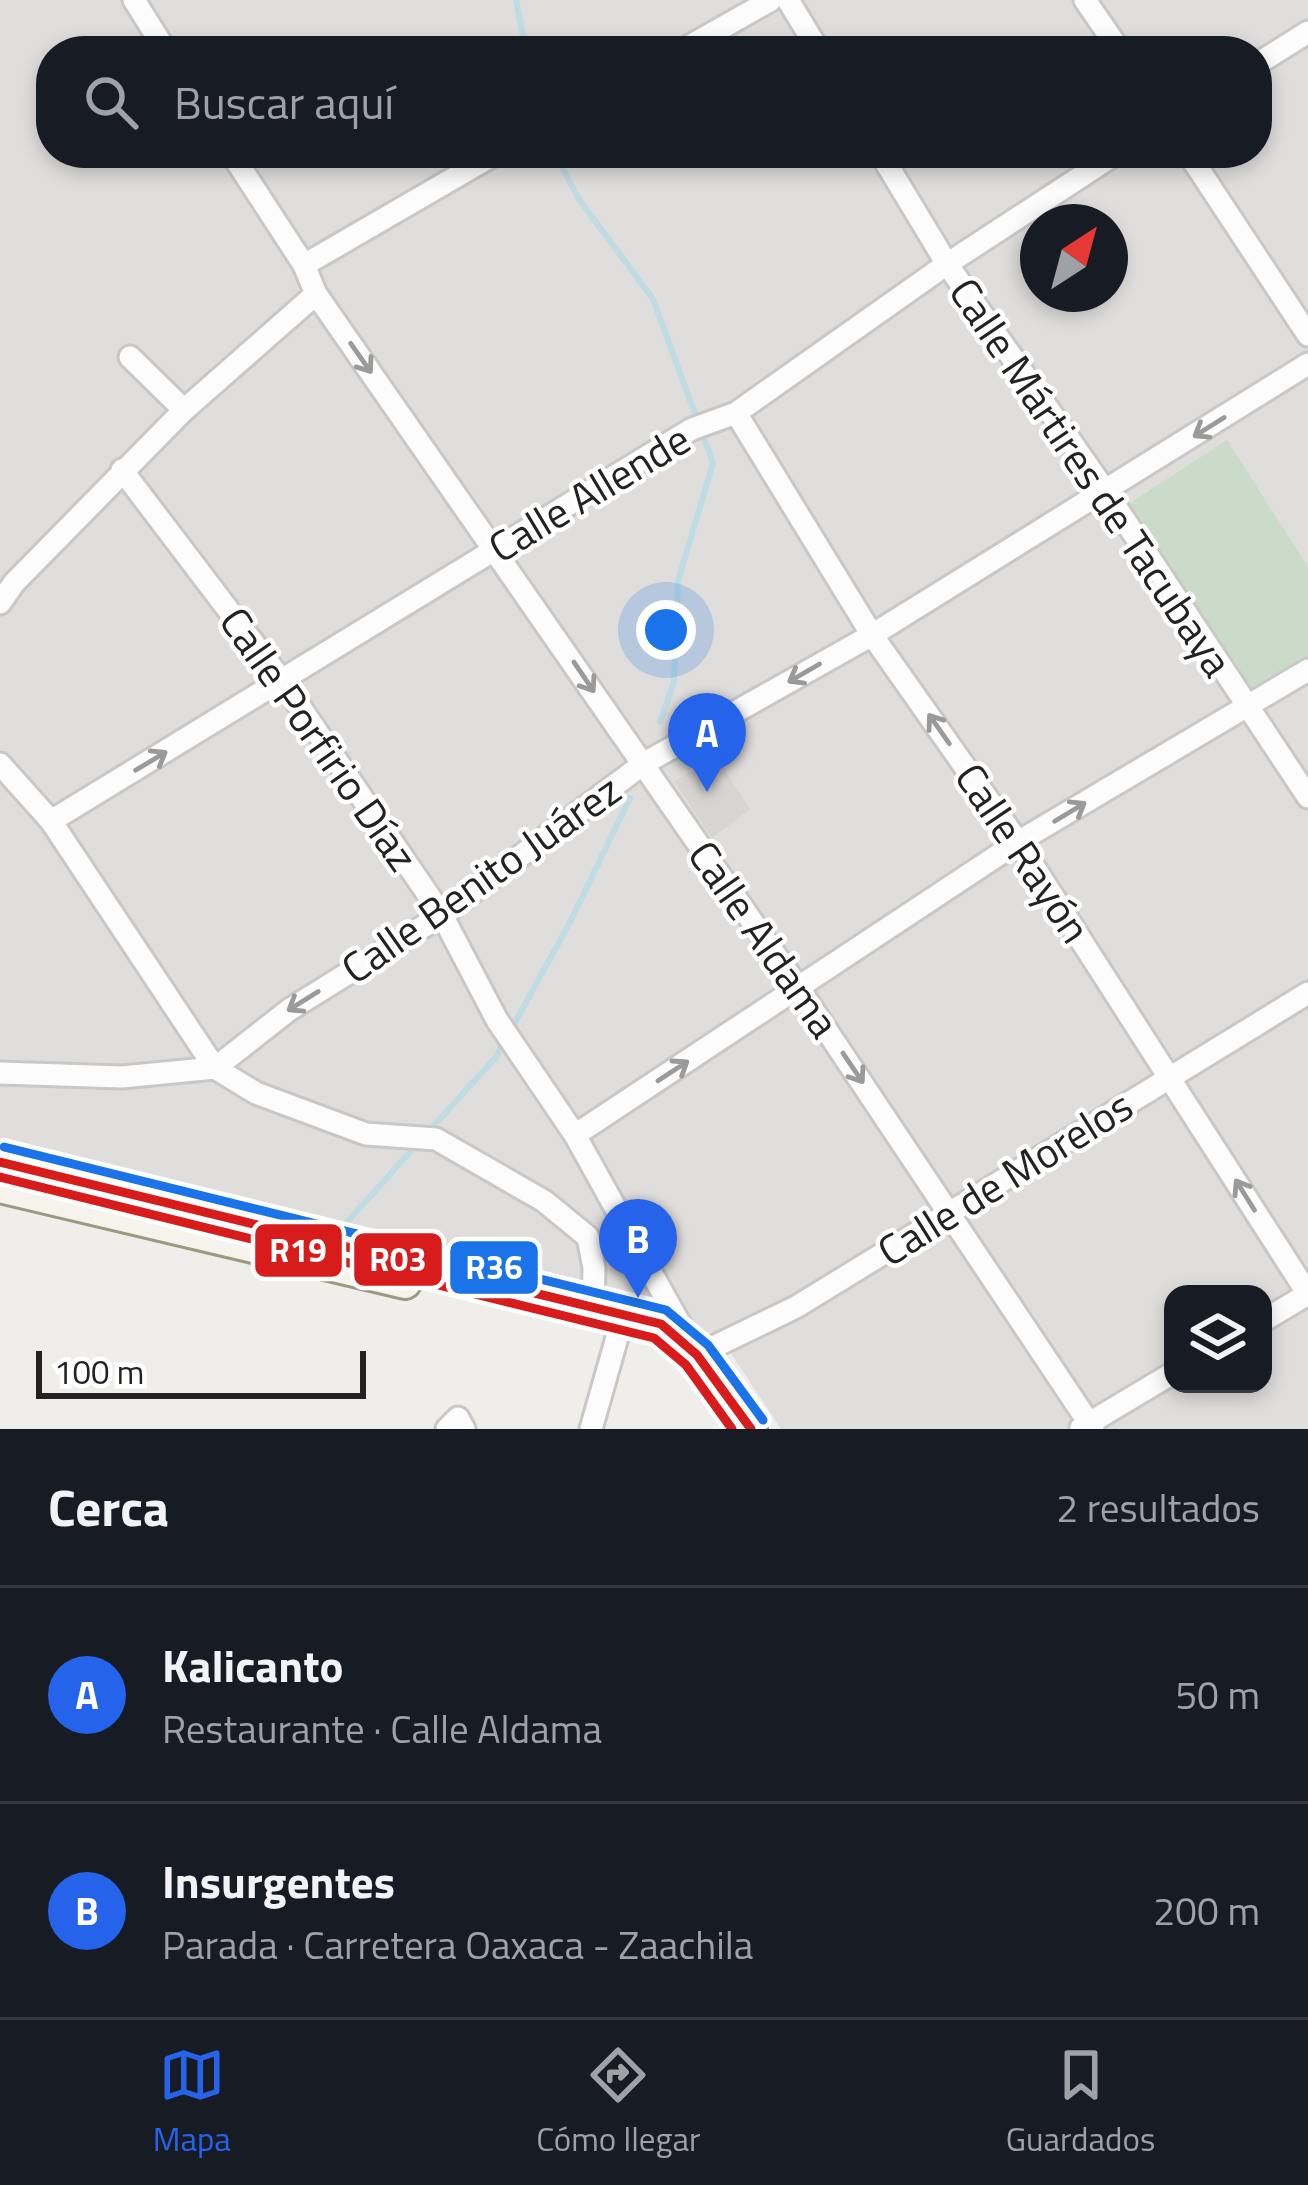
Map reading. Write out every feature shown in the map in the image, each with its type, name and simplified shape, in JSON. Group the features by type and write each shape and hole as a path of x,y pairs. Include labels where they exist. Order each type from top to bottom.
{"main road":[{"path":"0,1162 661,1324 697,1355 751,1429"},
{"path":"0,1187 697,1355"}],"street":[{"path":"134,0 157,36"},
{"path":"707,36 771,0"},
{"path":"788,0 810,36"},
{"path":"1085,0 1110,36"},
{"path":"1272,55 1308,32"},
{"name":"Calle Aldama","path":"241,168 304,265 316,295 799,989 951,1213 1087,1427"},
{"path":"304,265 471,168"},
{"name":"Calle Mártires de Tacubaya","path":"889,168 946,265 1106,492 1308,797"},
{"name":"Calle Allende","path":"51,821 692,429 727,416 1094,168"},
{"path":"1198,168 1308,335"},
{"path":"0,603 122,470 316,295"},
{"path":"130,357 184,410"},
{"name":"Calle Benito Juárez","path":"215,1068 289,1010 442,915 643,764 872,634 1308,364"},
{"name":"Calle Rayón","path":"727,416 1018,842 1308,1294"},
{"name":"Calle Porfirio Díaz","path":"122,470 283,682 442,915 497,1020 575,1135"},
{"path":"697,1355 575,1135 1018,842 1308,670"},
{"path":"0,764 51,821 215,1068 256,1093 366,1134 436,1139 544,1202 588,1237 594,1268 593,1308"},
{"name":"Calle de Morelos","path":"697,1355 796,1307 1308,993"},
{"path":"0,1073 122,1077 215,1068"},
{"path":"1272,1316 1308,1294"},
{"path":"591,1429 618,1334"},
{"path":"1087,1427 1164,1379"}],"shaded area":[{"path":"0,0 1308,0 1308,1429 781,1429 719,1335 0,1147"}],"green space":[{"path":"1227,440 1308,567 1308,659 1247,697 1124,507"}],"building":[{"path":"717,758 750,809 712,838 674,781"}],"waterway":[{"path":"516,0 523,36"},
{"path":"563,168 578,198 653,299 713,463 678,581 674,682 660,722"},
{"path":"511,1030 630,798"},
{"path":"428,1132 505,1041"},
{"path":"337,1233 419,1142"}],"transit line":[{"name":"R36","path":"4,1147 666,1310 708,1345 763,1420"},
{"name":"R03","path":"0,1162 661,1324 697,1355 751,1429"},
{"name":"R19","path":"0,1177 654,1338 686,1365 732,1429"}],"place":[{"name":"Kalicanto","path":"707,792"},
{"name":"Insurgentes","path":"638,1298"}]}
